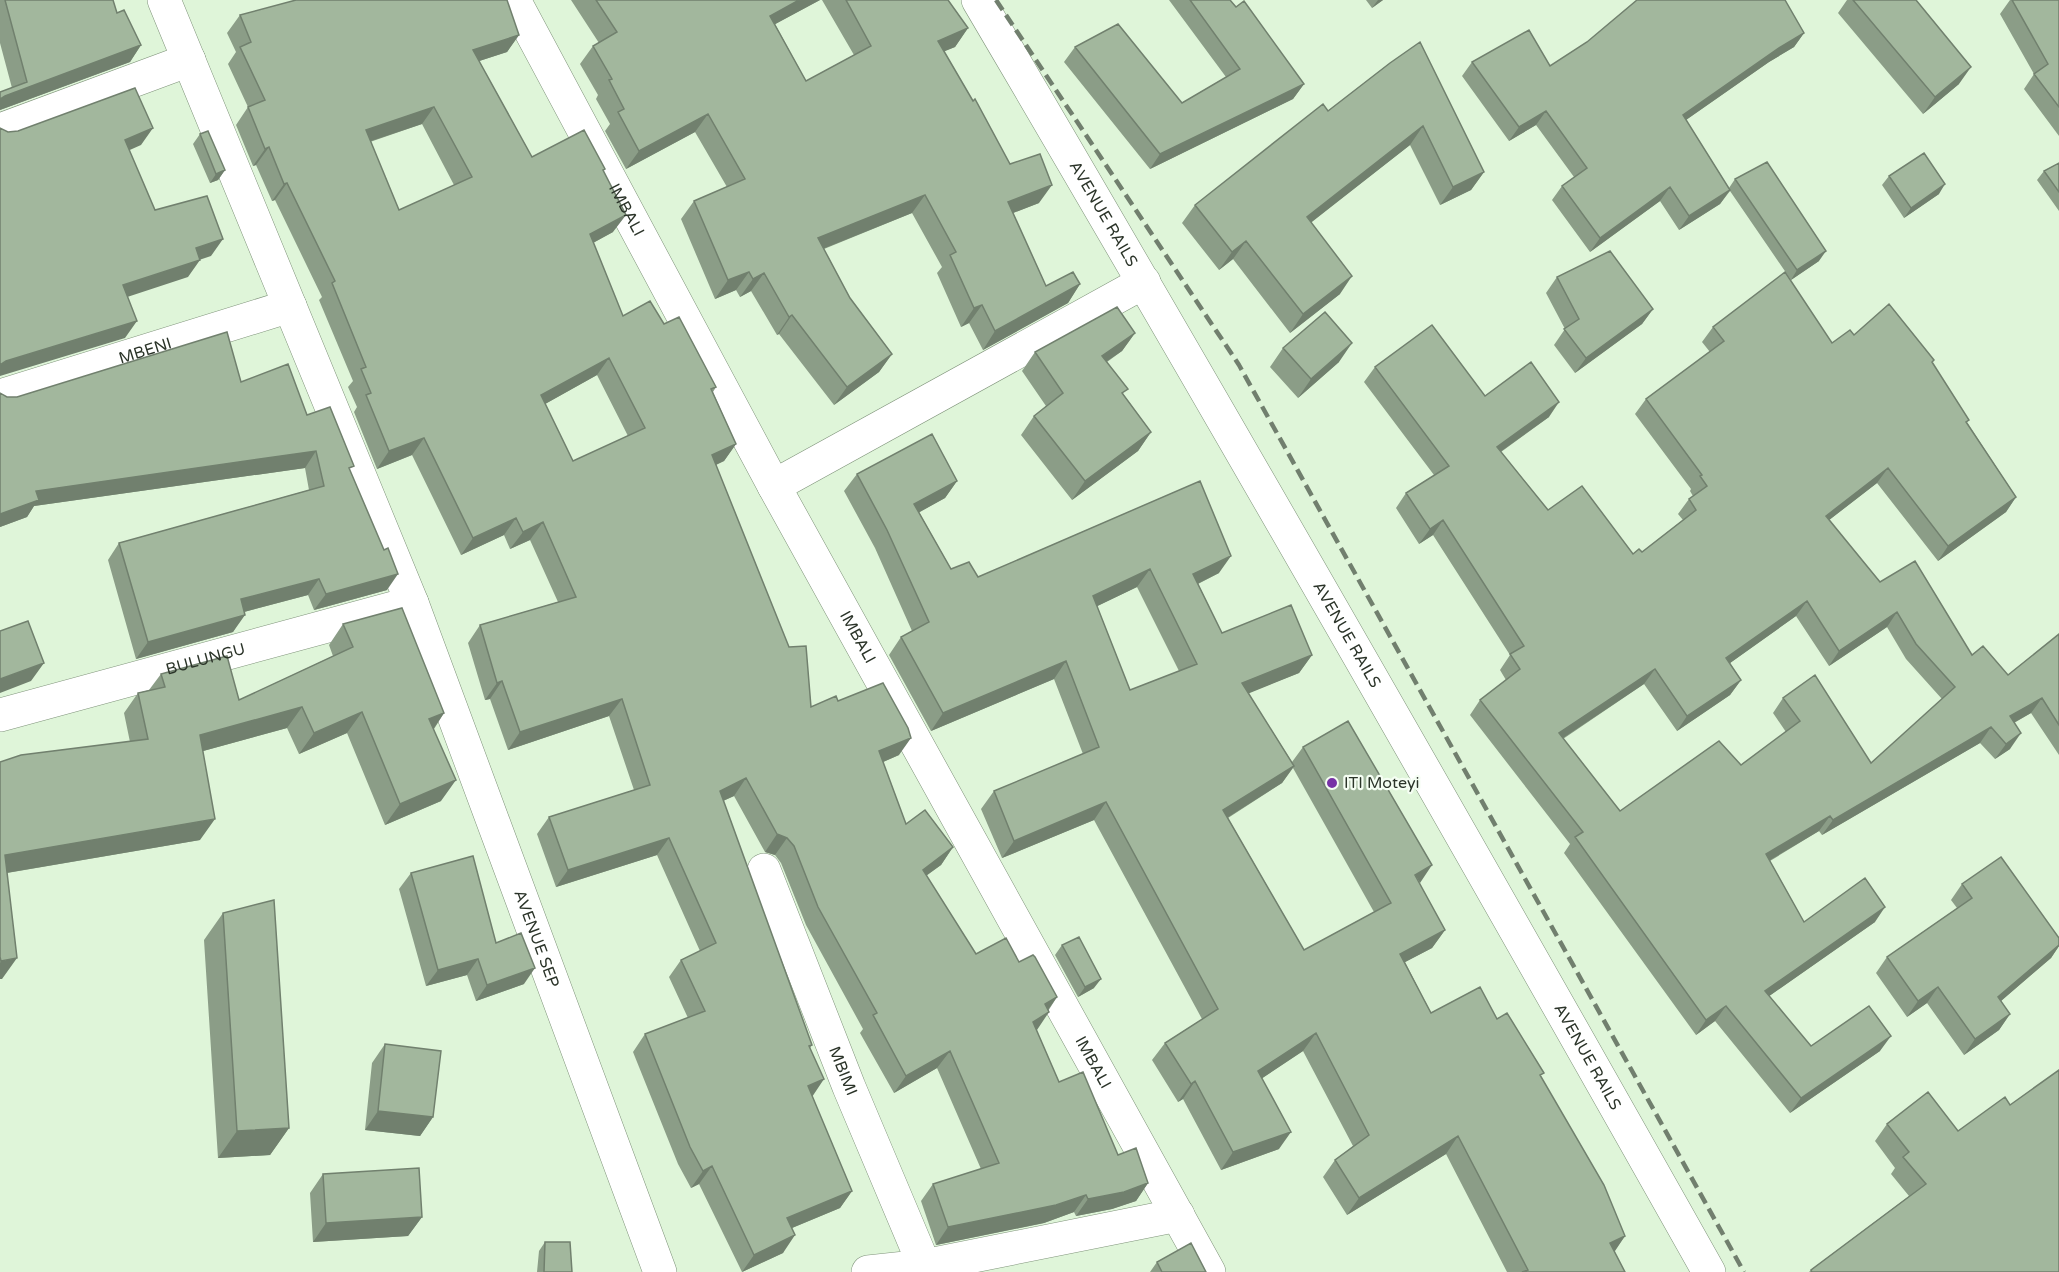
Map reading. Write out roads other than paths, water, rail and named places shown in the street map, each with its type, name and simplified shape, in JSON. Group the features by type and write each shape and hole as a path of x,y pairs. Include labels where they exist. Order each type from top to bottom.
{"street":[{"name":"AVENUE SEP","path":"164,0 412,603 660,1272"},
{"name":"IMBALI","path":"514,0 774,486 1209,1272"},
{"name":"AVENUE RAILS","path":"978,0 1144,282 1459,828 1709,1272"},
{"path":"0,130 189,60"},
{"path":"774,486 1144,282"},
{"name":"MBENI","path":"0,396 290,306"},
{"name":"BULUNGU","path":"0,715 412,603"},
{"name":"MBIMI","path":"764,870 849,1087 926,1269"},
{"path":"868,1272 926,1269 1178,1215"}],"railway":[{"path":"996,0 1239,365 1744,1272"}],"place":[{"name":"ITI Moteyi","path":"1332,783"}]}
